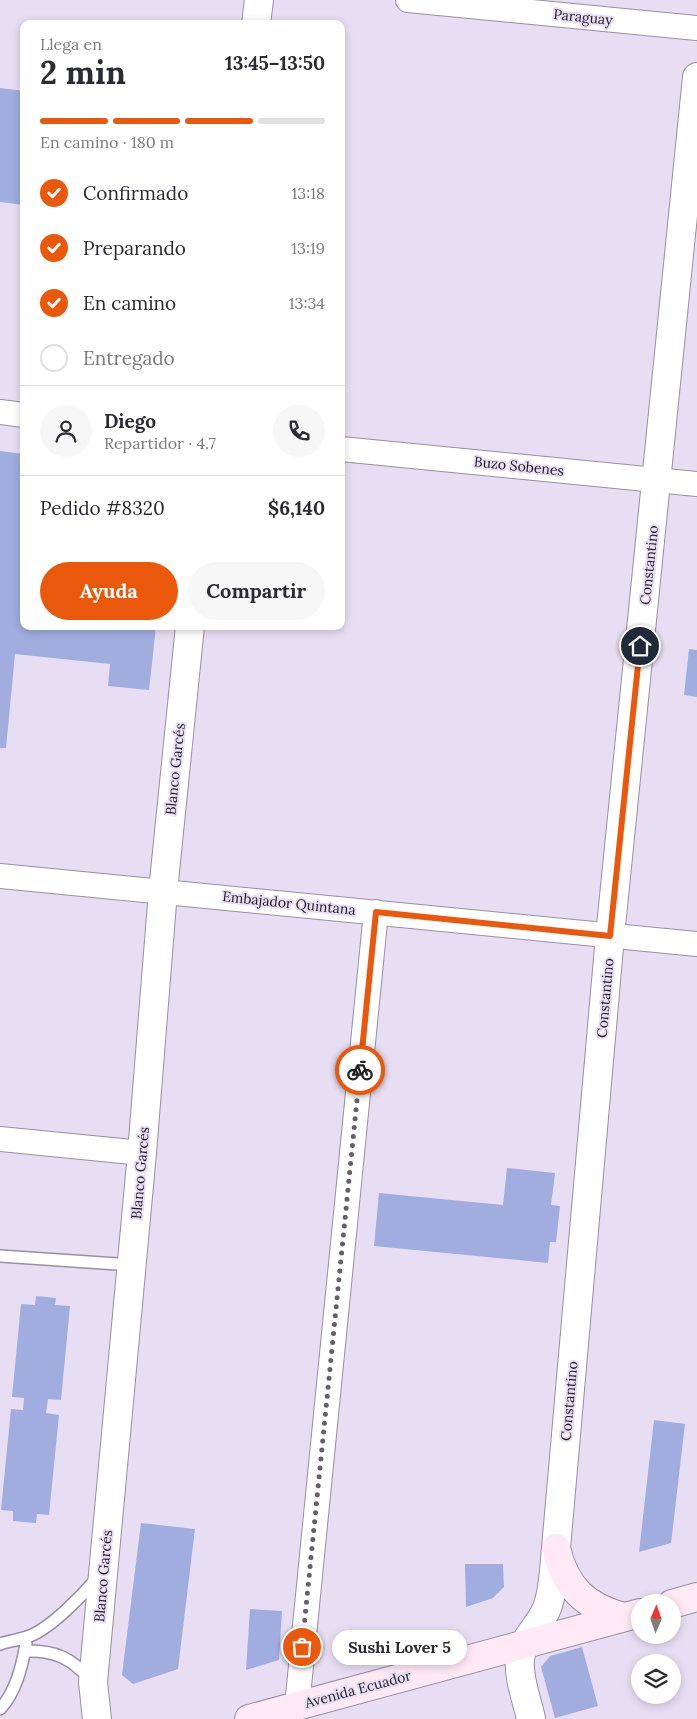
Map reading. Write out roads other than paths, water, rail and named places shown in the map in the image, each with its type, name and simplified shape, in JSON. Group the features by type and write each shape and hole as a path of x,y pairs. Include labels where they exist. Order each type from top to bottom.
{"main road":[{"path":"556,1548 563,1570 575,1591 597,1608 631,1615"},
{"path":"681,1601 697,1597"},
{"name":"Avenida Ecuador","path":"249,1719 631,1615"}],"street":[{"path":"256,20 259,0"},
{"name":"Paraguay","path":"408,0 697,28"},
{"name":"Constantino","path":"524,1644 541,1620 550,1597 556,1548 610,936 697,77"},
{"path":"0,412 20,414"},
{"name":"Buzo Sobenes","path":"345,449 697,484"},
{"name":"Blanco Garcés","path":"97,1719 94,1682 103,1570 142,1152 163,891 190,630"},
{"name":"Embajador Quintana","path":"0,876 697,944"},
{"path":"296,1706 376,912"},
{"path":"0,1138 142,1152"},
{"path":"524,1644 520,1658 521,1671 531,1719"}],"lane":[{"path":"0,1256 132,1265"},
{"path":"0,1644 28,1637 49,1624 74,1603 103,1570"},
{"path":"0,1709 13,1687 20,1669 28,1637"},
{"path":"25,1651 43,1650 59,1655 72,1662 94,1682"}],"place":[{"name":"Sushi Lover 5","path":"302,1647"}]}
